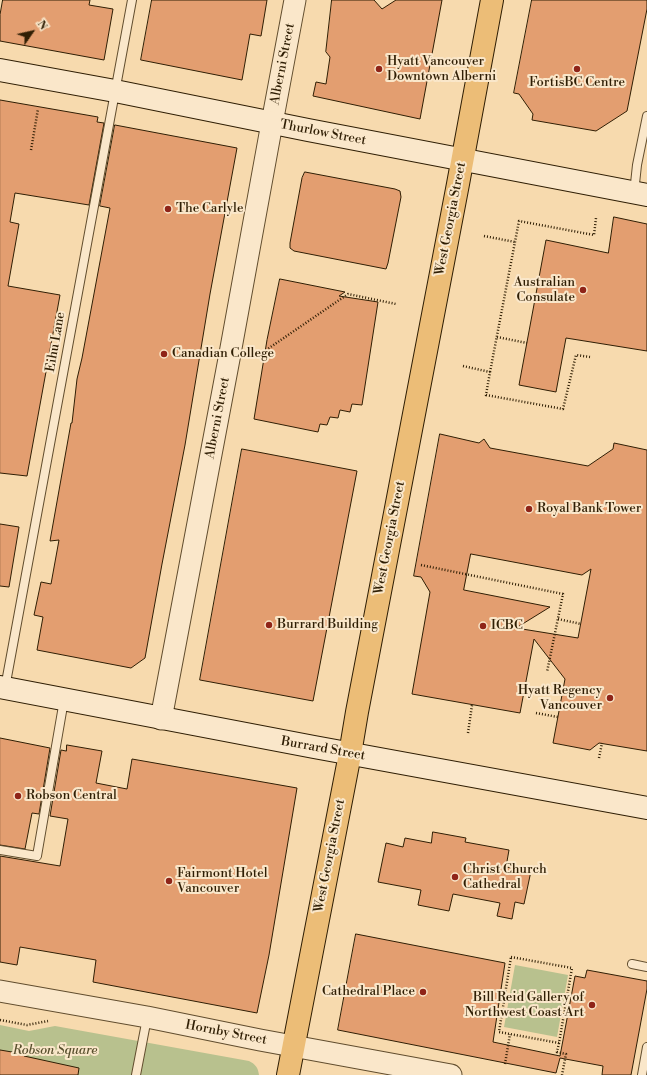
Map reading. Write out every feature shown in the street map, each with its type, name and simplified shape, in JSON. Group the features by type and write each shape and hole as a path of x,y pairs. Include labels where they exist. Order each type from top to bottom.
{"highway":[{"name":"West Georgia Street","path":"288,1075 492,0"}],"main road":[{"name":"Thurlow Street","path":"0,70 115,91 640,194"},
{"name":"Burrard Street","path":"3,688 161,719 647,808"}],"street":[{"name":"Alberni Street","path":"161,719 295,0"},
{"name":"Hornby Street","path":"0,991 147,1017 451,1075"}],"lane":[{"name":"Eihu Lane","path":"3,688 132,0"},
{"path":"640,194 637,165 647,116"},
{"path":"0,850 37,856 64,700"},
{"path":"632,964 647,967"},
{"path":"136,1075 147,1017"},
{"path":"642,1075 647,1047"}],"path":[{"path":"31,150 38,109"},
{"path":"590,357 576,355 563,409 486,395 519,221 594,235 596,218"},
{"path":"484,236 516,242"},
{"path":"256,357 348,294 396,304"},
{"path":"497,337 527,343"},
{"path":"463,366 490,372"},
{"path":"421,565 562,594 547,672"},
{"path":"558,619 581,624"},
{"path":"468,734 472,705"},
{"path":"536,713 558,717"},
{"path":"599,758 602,744"},
{"path":"559,1043 499,1032 512,957 572,968 559,1043 557,1052 566,1054 562,1075"},
{"path":"505,1064 510,1034"}],"green space":[{"path":"515,965 568,975 557,1037 504,1027"},
{"name":"Robson Square","path":"0,1025 29,1031 55,1026 249,1061 256,1066 259,1075 0,1075"}],"building":[{"path":"3,0 90,0 89,5 113,9 104,60 0,41 0,15"},
{"path":"152,0 267,0 261,36 250,34 242,80 141,60"},
{"name":"Hyatt Vancouver Downtown Alberni","path":"332,0 374,0 382,9 396,0 442,0 420,119 313,96 316,82 326,84 330,57 326,52"},
{"name":"FortisBC Centre","path":"532,0 647,0 647,9 627,111 596,131 532,120 533,114 519,94 514,93"},
{"path":"0,100 98,117 97,122 104,123 89,205 15,193 10,222 19,224 8,286 60,295 27,476 0,473"},
{"path":"115,125 237,148 210,294 185,445 145,658 131,668 37,650 43,617 34,615 41,582 51,584 59,540 50,541 72,423 77,379 110,208 100,206"},
{"path":"305,172 400,191 401,197 386,269 294,251 290,248 302,178"},
{"path":"614,217 647,224 647,351 566,338 556,392 519,385 546,240 608,253"},
{"path":"280,279 345,292 339,296 378,302 362,405 352,404 350,412 340,410 338,418 330,417 327,425 320,424 318,432 254,419 267,340"},
{"path":"440,434 479,443 484,439 490,448 588,466 613,449 614,443 647,450 647,751 599,743 590,750 553,743 565,679 534,639 520,713 412,694 430,592 421,577 414,576","holes":["471,554 582,575 591,569 578,638 516,628 550,607 464,590"]},
{"name":"Burrard Building","path":"242,449 357,471 313,701 200,680"},
{"path":"0,524 19,527 9,587 0,586"},
{"name":"Robson Central","path":"0,738 50,748 39,814 32,813 25,849 0,845"},
{"name":"Fairmont Hotel Vancouver","path":"67,745 102,751 96,783 127,789 132,759 297,788 269,955 257,1013 93,982 96,960 20,947 17,965 0,962 0,856 60,866 68,819 50,816 61,750 66,751"},
{"name":"Christ Church Cathedral","path":"433,832 466,838 465,842 509,850 506,867 531,871 524,904 515,902 512,919 497,916 500,903 453,894 449,911 418,905 421,890 378,882 386,843 403,847 405,838 431,843"},
{"name":"Cathedral Place","path":"356,934 505,963 493,1042 560,1056 575,976 585,978 587,970 647,981 647,989 631,1075 602,1075 603,1066 560,1058 556,1073 338,1030"},
{"path":"0,1050 24,1054 24,1056 79,1068 78,1075 0,1075"}],"place":[{"name":"Hyatt Vancouver Downtown Alberni","path":"379,69"},
{"name":"FortisBC Centre","path":"577,69"},
{"name":"The Carlyle","path":"168,209"},
{"name":"Australian Consulate","path":"583,290"},
{"name":"Canadian College","path":"164,354"},
{"name":"Royal Bank Tower","path":"529,509"},
{"name":"Burrard Building","path":"269,625"},
{"name":"ICBC","path":"483,626"},
{"name":"Hyatt Regency Vancouver","path":"610,698"},
{"name":"Robson Central","path":"18,796"},
{"name":"Christ Church Cathedral","path":"455,877"},
{"name":"Fairmont Hotel Vancouver","path":"169,881"},
{"name":"Cathedral Place","path":"423,992"},
{"name":"Bill Reid Gallery of Northwest Coast Art","path":"592,1005"}]}
